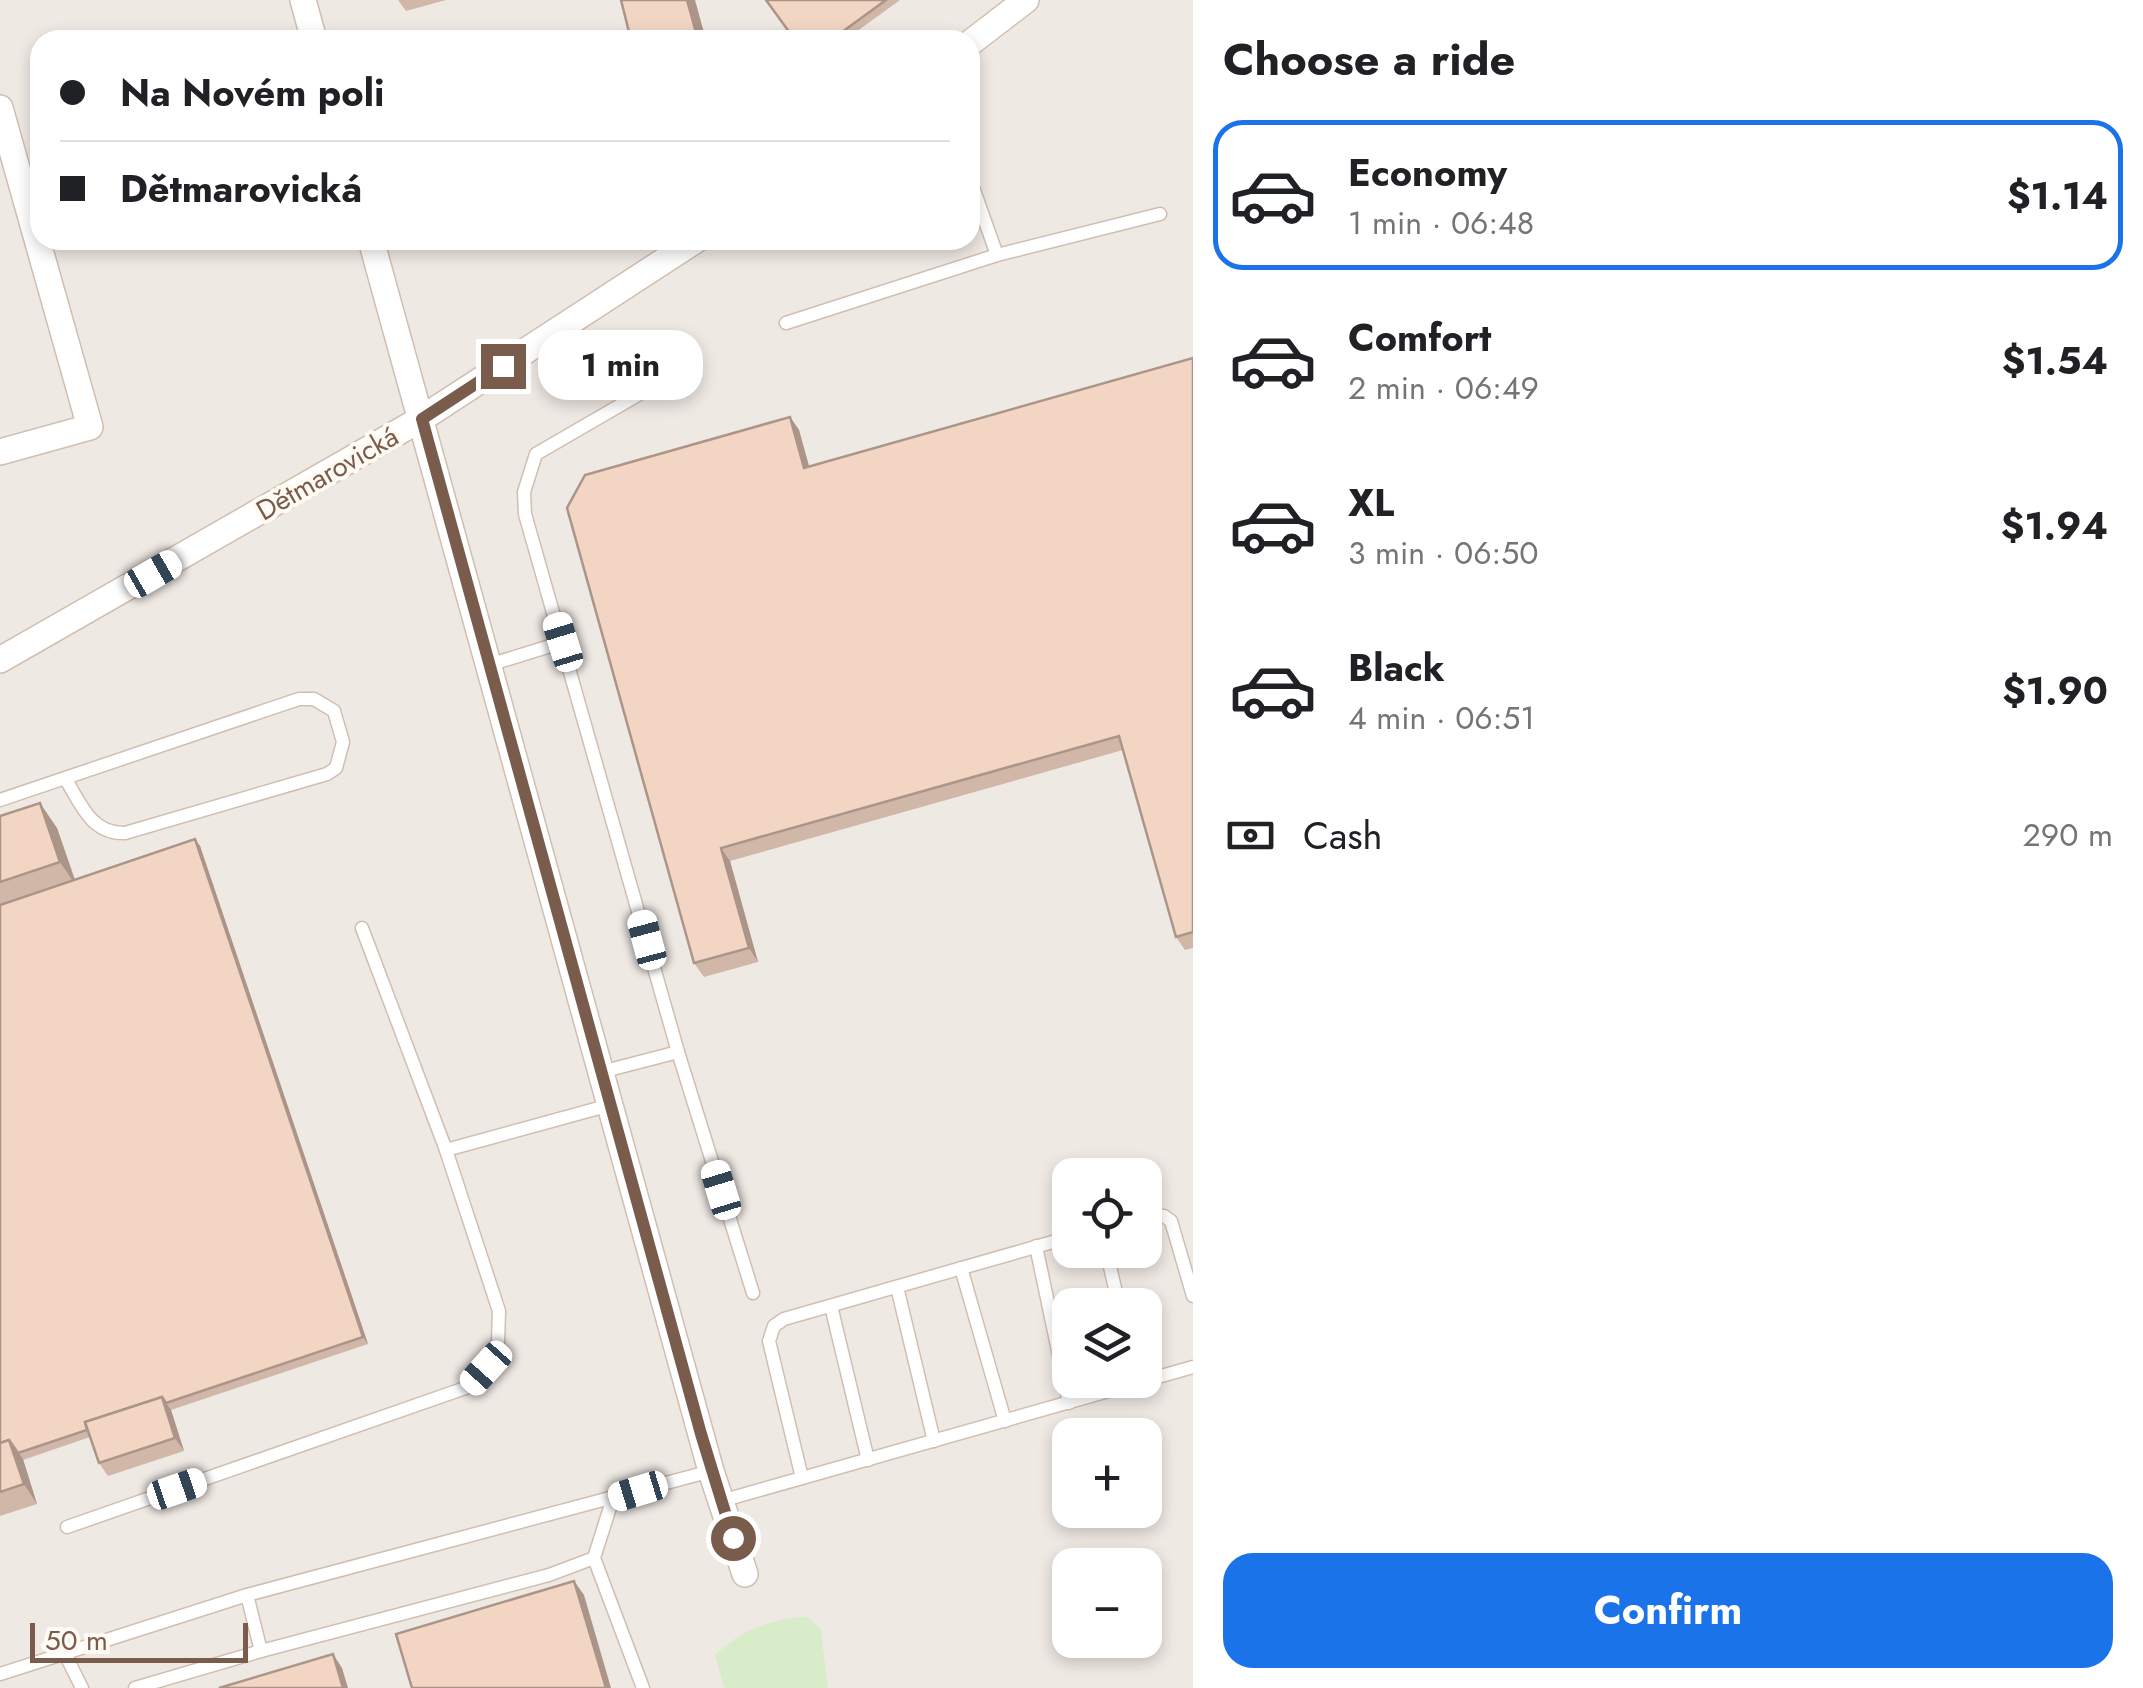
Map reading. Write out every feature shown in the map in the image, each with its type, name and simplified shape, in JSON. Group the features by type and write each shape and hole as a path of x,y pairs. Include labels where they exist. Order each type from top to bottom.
{"street":[{"path":"303,0 311,30"},
{"path":"980,35 1026,0"},
{"path":"0,108 30,215"},
{"path":"0,452 90,428 40,250"},
{"path":"374,250 712,1471 745,1574"},
{"name":"Dětmarovická","path":"0,660 422,419 681,250"}],"lane":[{"path":"980,207 997,255"},
{"path":"786,322 997,255 1160,214"},
{"path":"674,374 536,454 524,492 525,514 678,1052 753,1293"},
{"path":"489,665 563,642"},
{"path":"0,800 65,778 299,699 314,699 334,711 343,742 336,768 327,774 125,833 112,833 92,822 65,778"},
{"path":"67,1527 471,1386 486,1368 498,1342 499,1311 446,1150 362,928"},
{"path":"602,1072 678,1052"},
{"path":"446,1150 610,1104"},
{"path":"1162,1216 1171,1221 1193,1296"},
{"path":"802,1478 769,1341 774,1326 784,1319 1052,1241"},
{"path":"1036,1246 1069,1403"},
{"path":"961,1268 1005,1421"},
{"path":"897,1287 934,1441"},
{"path":"831,1306 868,1460"},
{"path":"1162,1375 1193,1367"},
{"path":"721,1501 1085,1398"},
{"path":"0,1674 247,1595 712,1471"},
{"path":"614,1498 594,1558 643,1688"},
{"path":"135,1688 260,1650 549,1575 594,1558"},
{"path":"247,1595 260,1650"},
{"path":"65,1654 82,1688"}],"shaded area":[{"path":"0,0 1193,0 1193,1688 828,1688 821,1629 716,1655 724,1688 0,1688"}],"green space":[{"path":"807,1616 821,1629 828,1688 724,1688 715,1655 757,1627"}],"building":[{"path":"621,0 687,0 695,30 628,30"},
{"path":"766,0 886,0 845,30 788,30"},
{"path":"1193,358 1193,932 1176,937 1119,736 721,848 749,948 694,963 567,508 585,475 790,417 804,468"},
{"path":"40,803 60,862 0,882 0,816"},
{"path":"195,839 363,1337 166,1403 162,1397 85,1422 87,1430 18,1453 9,1440 0,1443 0,905"},
{"path":"162,1397 175,1438 99,1463 85,1422"},
{"path":"9,1440 24,1484 0,1492 0,1443"},
{"path":"574,1581 606,1688 412,1688 396,1634"},
{"path":"333,1654 343,1688 219,1688"}],"route":[{"path":"503,366 422,419 733,1538"}]}
